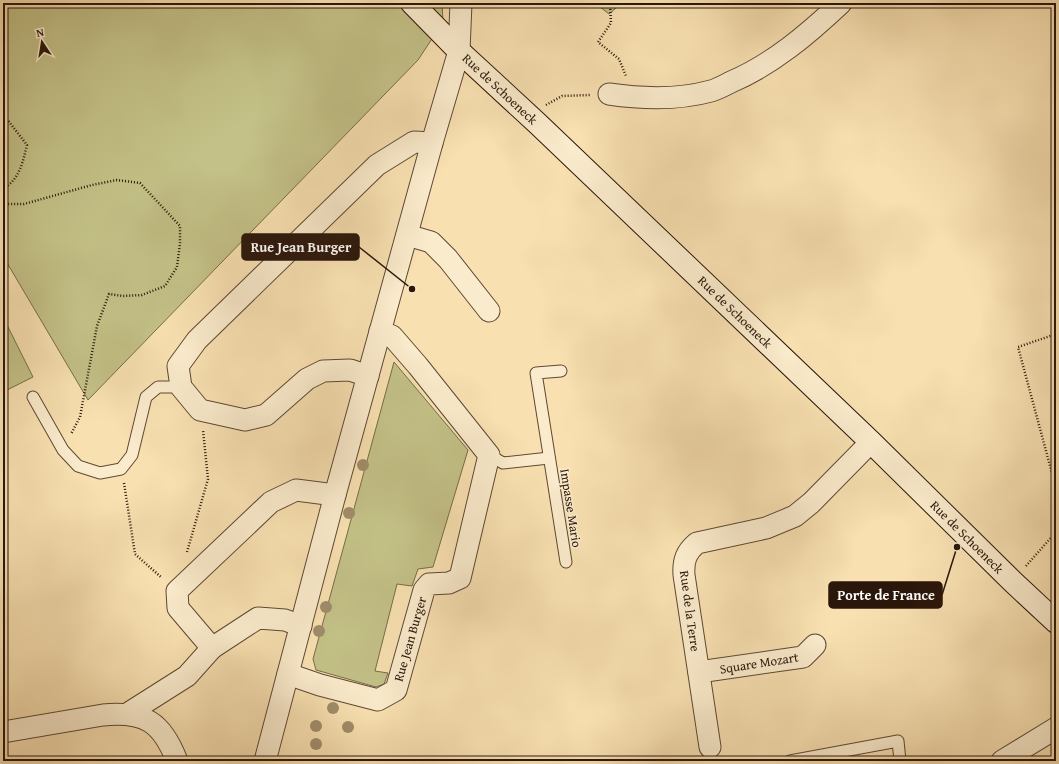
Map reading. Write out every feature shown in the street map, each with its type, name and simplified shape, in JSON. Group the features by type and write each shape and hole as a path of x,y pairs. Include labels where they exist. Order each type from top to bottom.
{"main road":[{"name":"Rue de Schoeneck","path":"412,3 459,51 537,123 871,442 1012,581 1056,622"}],"street":[{"path":"265,761 335,495 408,235 432,143 459,51 460,3"},
{"path":"609,94 635,98 673,98 712,91 745,76 788,49 841,3"},
{"path":"368,376 350,370 323,371 307,379 266,415 245,420 200,410 181,387 178,366 197,340 377,165 414,142 432,143"},
{"path":"408,235 431,242 448,259 489,311"},
{"path":"380,331 392,336 418,366 488,455"},
{"name":"Rue de la Terre","path":"710,747 684,565 685,558 692,547 703,540 766,528 795,516 811,503 871,442"},
{"name":"Rue Jean Burger","path":"288,674 320,685 378,700 396,690 424,590 429,584 449,583 460,578 488,455"},
{"path":"212,648 178,608 176,591 272,502 296,490 335,495"},
{"path":"128,714 187,676 212,648 258,618 285,620 301,626"},
{"name":"Square Mozart","path":"699,672 802,657 815,645"},
{"path":"3,732 103,715 128,714 143,718 157,726 165,735 177,761"},
{"path":"1002,761 1056,728"}],"lane":[{"name":"Impasse Mario","path":"561,370 536,373 566,562"},
{"path":"33,397 63,450 78,466 100,474 122,469 132,455 146,397 158,387 181,387"},
{"name":"Impasse Mario","path":"488,455 503,463 549,458"},
{"path":"790,761 898,741 900,761"}],"path":[{"path":"610,3 611,23 598,42 619,60 635,98"},
{"path":"537,123 545,105 562,96 609,94"},
{"path":"3,114 27,145 21,168 3,189"},
{"path":"3,202 5,204 24,204 92,185 117,180 140,183 180,226 180,243 177,267 165,286 142,295 123,296 109,294 97,326 80,417 63,450"},
{"path":"1056,334 1018,347 1056,488"},
{"path":"187,553 208,479 200,410"},
{"path":"122,469 135,554 176,591"},
{"path":"1012,581 1056,532"}],"shaded area":[{"path":"3,3 442,3 443,22 418,60 88,400 3,256"},
{"path":"595,3 622,3 609,14"},
{"path":"3,317 33,377 3,392"},
{"path":"394,362 468,450 433,567 418,569 412,586 397,584 375,671 388,673 384,684 376,687 316,670 313,659"}],"place":[{"name":"Rue Jean Burger","path":"412,289"},
{"name":"Porte de France","path":"957,547"}]}
